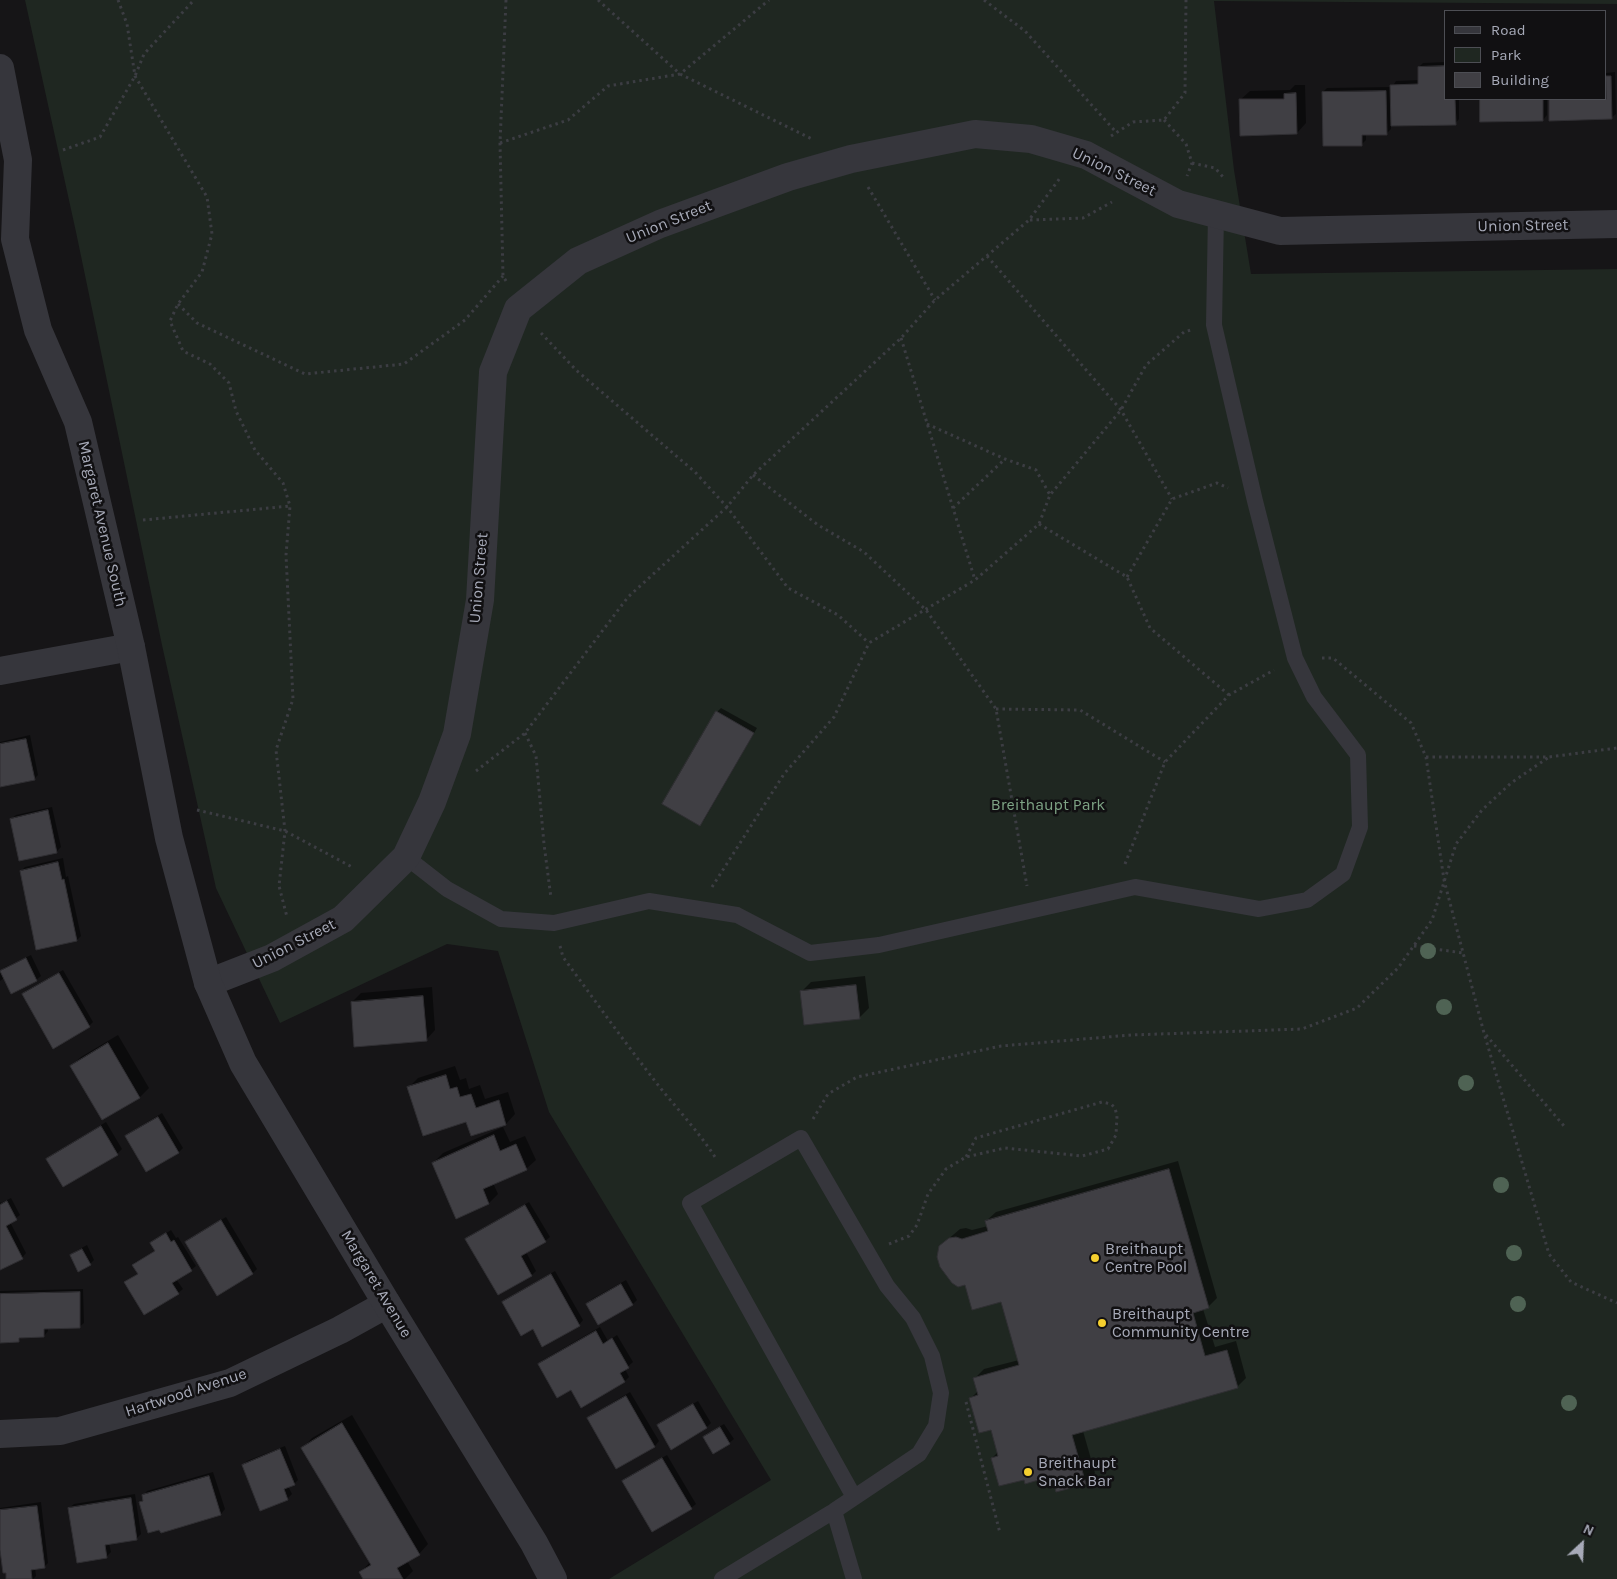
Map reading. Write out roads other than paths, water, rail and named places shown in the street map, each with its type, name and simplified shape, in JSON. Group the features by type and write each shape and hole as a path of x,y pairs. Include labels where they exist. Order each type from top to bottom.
{"street":[{"name":"Margaret Avenue South","path":"0,68 18,160 7,240 38,330 78,422 131,648 169,838 208,983"},
{"name":"Union Street","path":"208,983 259,964 343,919 406,858 432,802 457,734 480,600 493,372 518,309 578,261 660,224 788,177 851,158 975,134 1031,139 1086,155 1178,204 1280,231 1617,224"},
{"path":"0,671 131,648"},
{"name":"Margaret Avenue","path":"208,983 243,1063 387,1304 534,1543 553,1579"},
{"name":"Hartwood Avenue","path":"0,1434 60,1431 230,1383 340,1330 387,1304"}],"lane":[{"path":"406,858 447,889 501,919 554,923 650,901 738,915 810,953 879,945 1135,887 1259,908 1307,900 1342,874 1360,826 1358,755 1314,697 1295,658 1255,501 1214,325 1216,214"},
{"path":"722,1579 834,1511 919,1454 936,1426 941,1393 932,1356 913,1318 887,1286 802,1138 690,1203 854,1497"},
{"path":"834,1511 854,1579"}],"place":[{"name":"Breithaupt Centre Pool","path":"1095,1258"},
{"name":"Breithaupt Community Centre","path":"1102,1323"},
{"name":"Breithaupt Snack Bar","path":"1028,1472"}],"park label":[{"name":"Breithaupt Park","path":"1048,805"}]}
